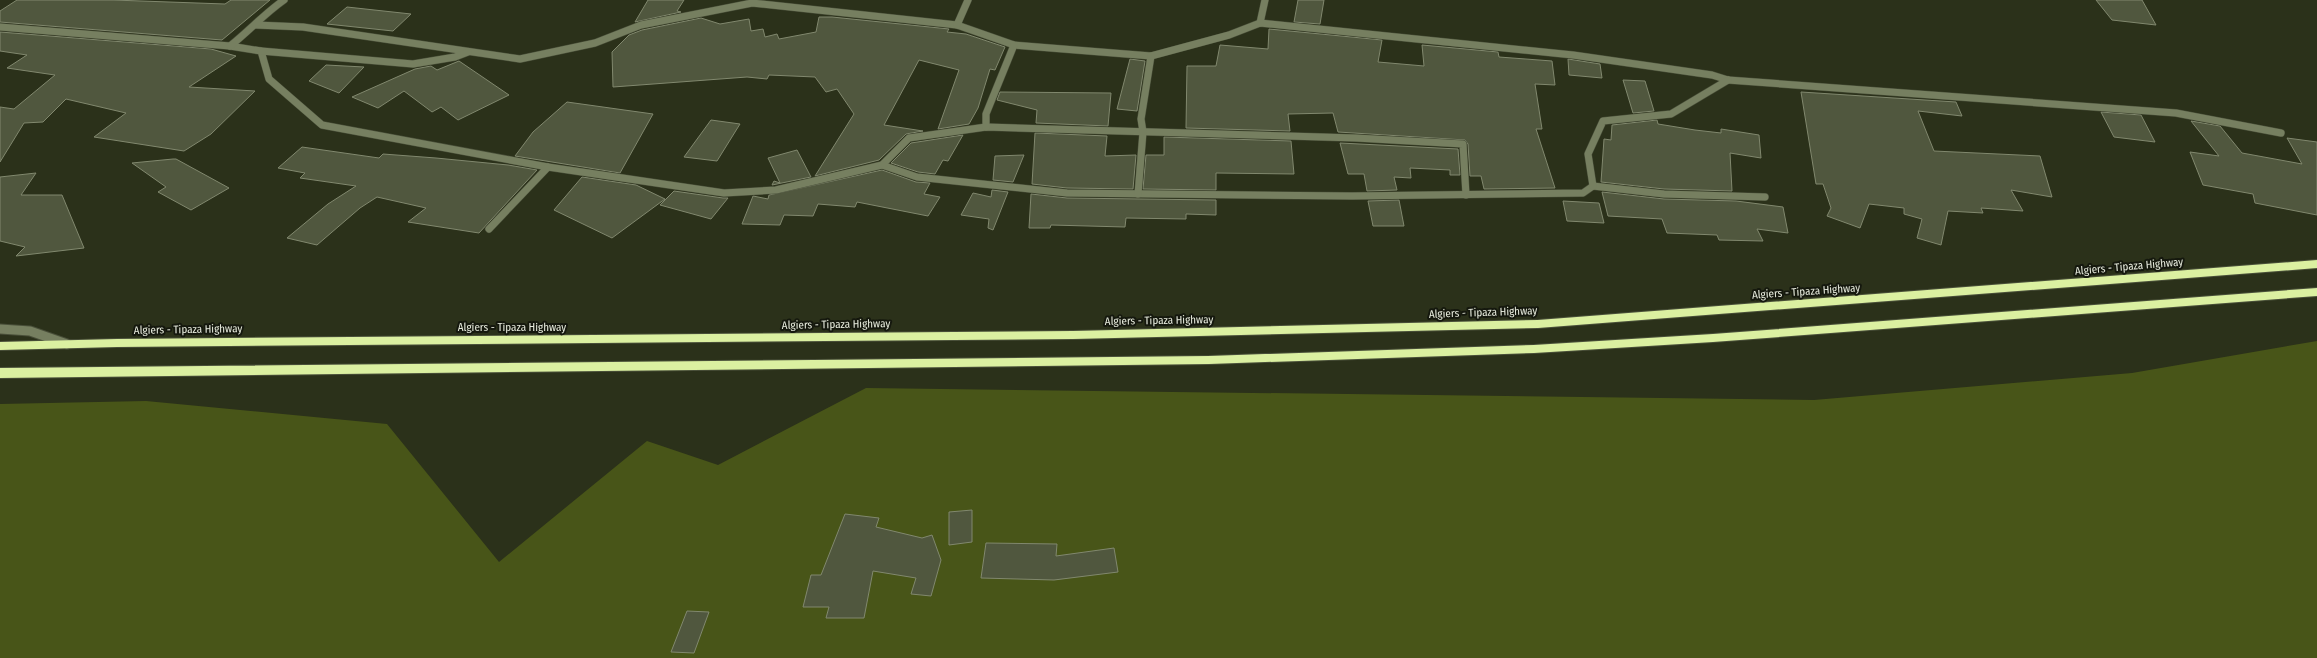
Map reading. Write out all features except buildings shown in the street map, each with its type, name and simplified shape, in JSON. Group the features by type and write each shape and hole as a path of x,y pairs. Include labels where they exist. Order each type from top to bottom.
{"highway":[{"name":"Algiers - Tipaza Highway","path":"0,346 68,344 1081,334 1530,324 2317,264"},
{"path":"0,373 1209,360 1382,355 1534,349 1721,337 2317,292"}],"street":[{"path":"230,46 256,25 263,15 284,0"},
{"path":"957,25 968,0"},
{"path":"1260,23 1265,0"},
{"path":"256,25 303,27 520,59 595,42 641,25 752,4 957,25 1014,45 1151,56 1229,35 1260,23 1574,55 1712,75 1728,80 2176,113 2282,133"},
{"path":"0,27 230,46 261,51 413,64 455,57 471,52"},
{"path":"986,127 986,114 1014,45"},
{"path":"261,51 269,79 322,126 548,167 724,194 776,190 882,165 909,138 986,127 1396,139 1462,144 1466,196"},
{"path":"1138,194 1142,132 1141,119 1151,56"},
{"path":"1593,186 1588,154 1603,121 1671,114 1728,80"},
{"path":"882,165 917,177 1067,193 1466,196 1583,193 1593,186 1664,194 1765,197"},
{"path":"489,229 548,167"},
{"path":"0,329 30,331 68,344"}],"green space":[{"path":"2317,341 2317,658 0,658 0,404 146,401 387,424 499,562 647,441 718,465 866,388 1814,400 2132,373"}]}
